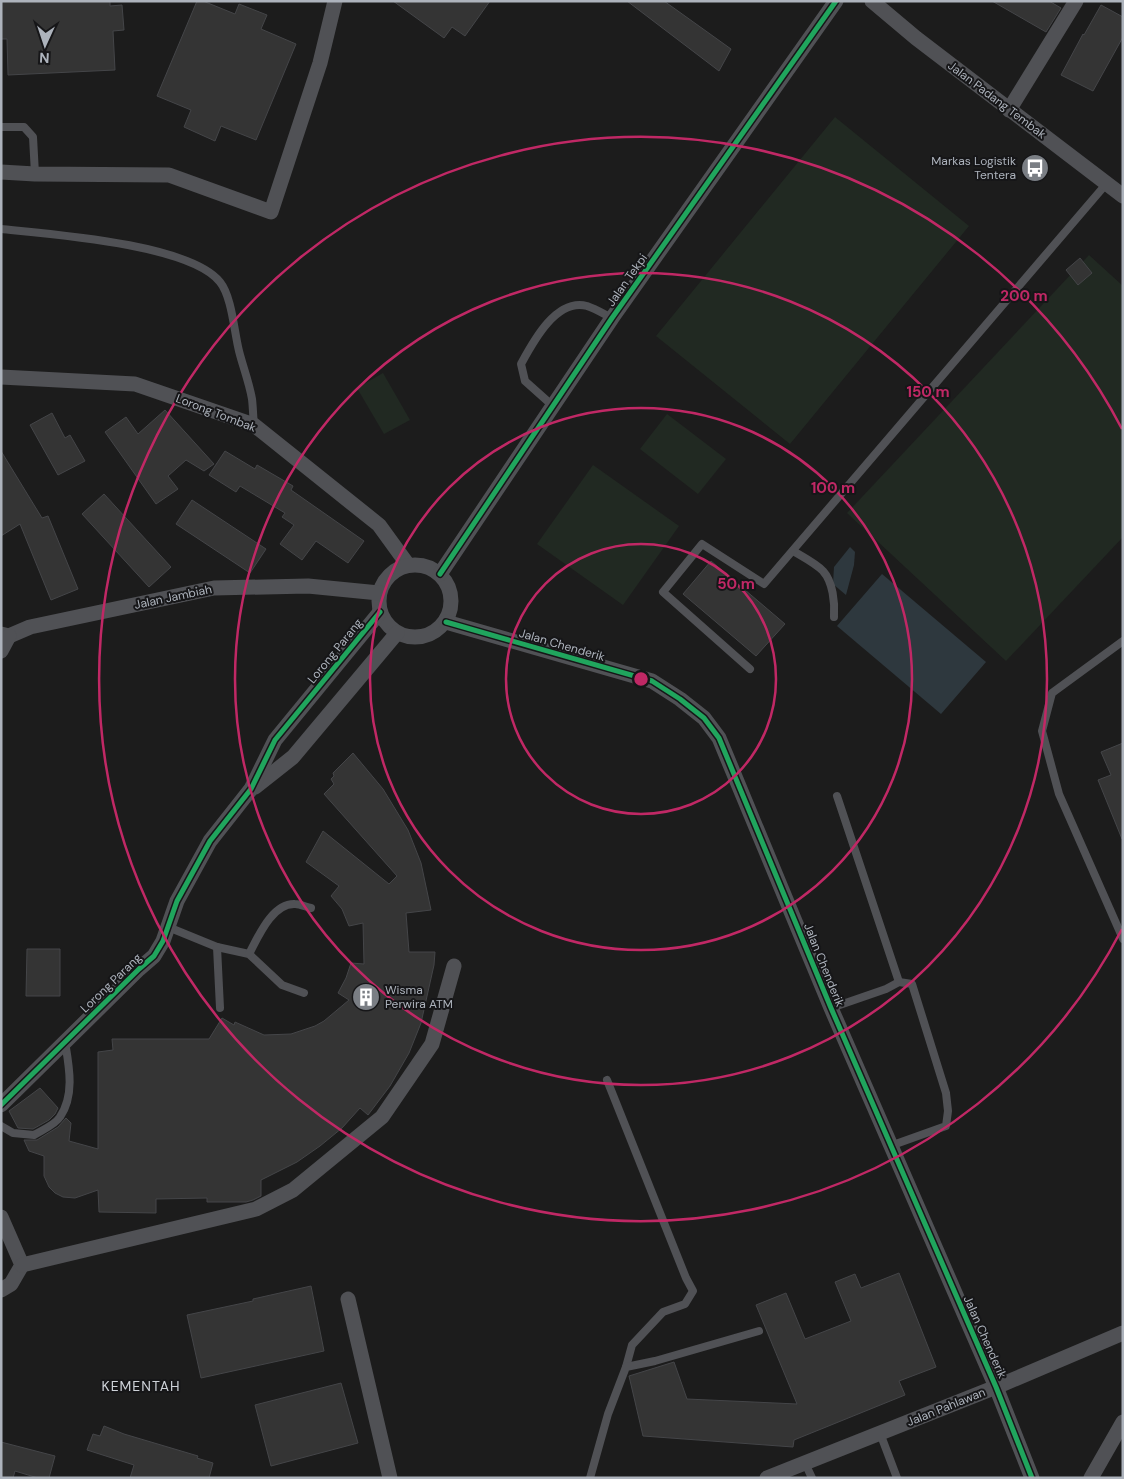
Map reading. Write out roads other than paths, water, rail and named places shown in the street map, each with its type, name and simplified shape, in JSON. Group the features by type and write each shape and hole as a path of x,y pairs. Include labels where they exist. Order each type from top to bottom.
{"street":[{"path":"1,172 169,175 271,212 320,63 335,1"},
{"name":"Jalan Tekpi","path":"440,574 612,318 836,1"},
{"name":"Jalan Padang Tembak","path":"872,1 1009,110 1123,196"},
{"path":"1009,110 1076,1"},
{"name":"Lorong Tombak","path":"1,377 135,384 254,425 379,525 408,565"},
{"path":"408,565 420,565 440,574 447,582 451,592 452,602 446,622 428,636 412,637 397,633 384,620 380,612 380,594 383,584 390,575 408,565"},
{"name":"Jalan Jambiah","path":"5,635 30,627 214,588 308,586 380,594"},
{"name":"Lorong Parang","path":"251,790 275,740 380,612"},
{"name":"Jalan Chenderik","path":"446,622 652,681 680,699 704,718 719,738 831,1008 996,1387 1032,1478"},
{"name":"Lorong Parang","path":"1,1105 132,975 154,956 163,941 177,901 210,841 251,790 293,757 397,633"},
{"path":"1,651 5,635"},
{"path":"1,1290 12,1284 22,1265 256,1209 293,1190 382,1117 432,1044 454,966"},
{"path":"1,1217 22,1265"},
{"path":"348,1298 390,1478"},
{"name":"Jalan Pahlawan","path":"767,1478 1120,1336"},
{"path":"1091,1478 1123,1422"}],"lane":[{"path":"1,128 24,127 33,137 35,174"},
{"path":"750,669 662,592 702,544 764,584 1107,183"},
{"path":"1,229 73,236 130,245 180,258 204,269 218,280 225,290 239,353 252,399 254,425"},
{"path":"553,406 525,381 521,364 532,343 555,315 567,307 586,306 612,318"},
{"path":"793,551 824,572 833,594 834,617"},
{"path":"1123,641 1052,693 1042,731 1059,794 1123,939"},
{"path":"838,796 899,982"},
{"path":"249,954 265,923 280,908 295,904 310,908"},
{"path":"168,927 217,948 249,954 282,985 304,992"},
{"path":"217,948 220,1008"},
{"path":"831,1008 886,989 899,982 912,984 946,1093 948,1111 946,1126 890,1146"},
{"path":"1,1126 13,1133 34,1135 59,1118 68,1098 70,1074 65,1042"},
{"path":"590,1478 608,1414 626,1367 632,1345 662,1312 685,1304 693,1291 686,1278 607,1080"},
{"path":"626,1367 655,1361 758,1330"},
{"path":"880,1433 897,1478"},
{"path":"805,1463 812,1478"}],"place":[{"name":"Markas Logistik Tentera","path":"1035,168"},
{"name":"Wisma Perwira ATM","path":"366,997"}],"district":[{"name":"KEMENTAH","path":"141,1386"}]}
